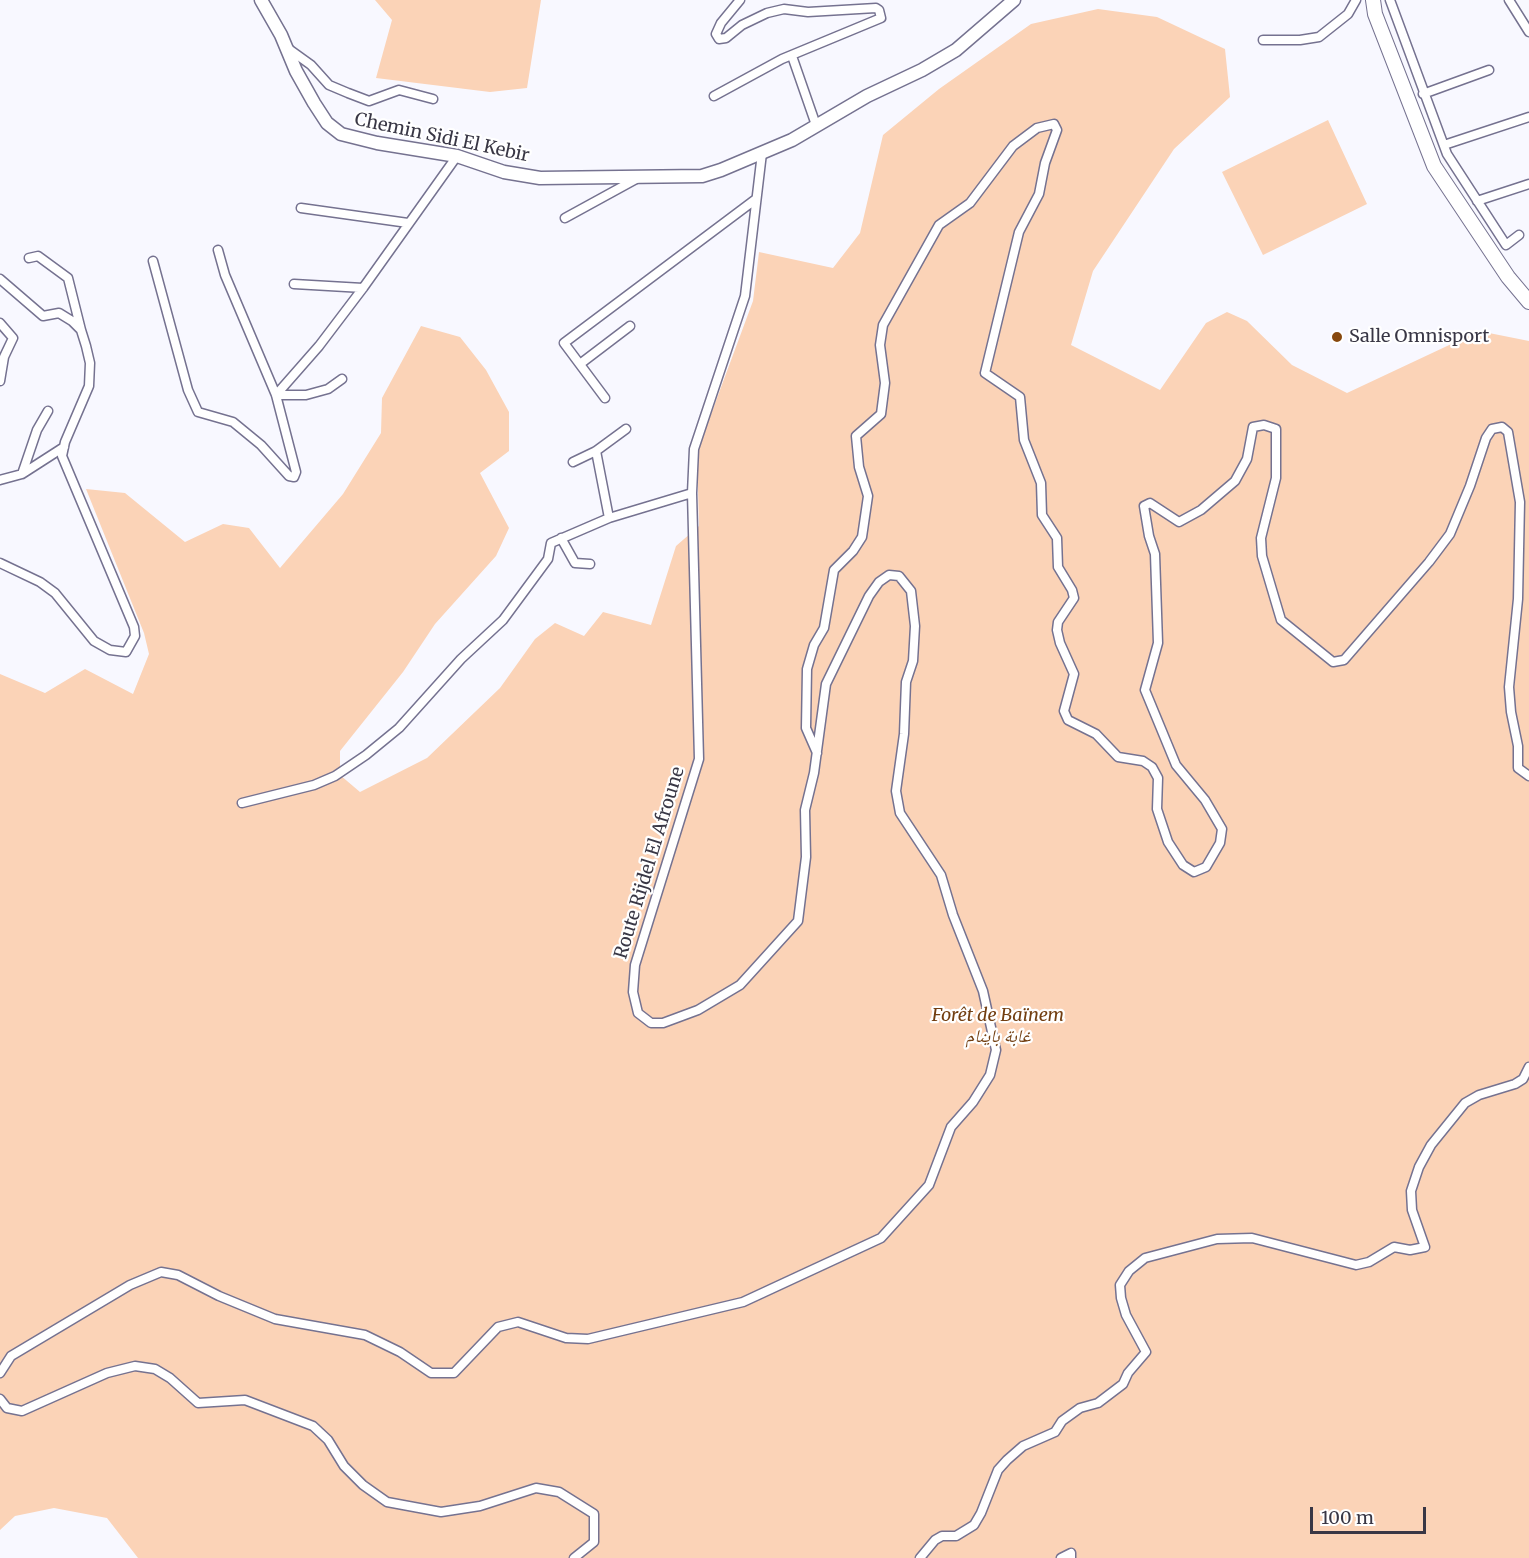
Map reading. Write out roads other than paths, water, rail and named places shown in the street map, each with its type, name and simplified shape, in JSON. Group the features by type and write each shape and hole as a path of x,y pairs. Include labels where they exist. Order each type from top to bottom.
{"main road":[{"path":"1373,0 1375,14 1434,166 1508,277 1529,302"}],"street":[{"name":"Chemin Sidi El Kebir","path":"261,0 314,103 327,123 341,134 377,143 457,156 504,172 540,178 702,176 762,153 956,50 1014,0"},
{"path":"714,96 792,56 881,18 879,10 775,11 742,25 726,38 719,39 716,34 721,23 740,0"},
{"path":"1263,40 1300,40 1318,37 1348,14 1356,0"},
{"path":"1390,0 1423,94 1444,145 1506,246 1519,235"},
{"path":"1509,0 1529,32"},
{"path":"286,47 311,65 329,85 369,101 399,90 434,99"},
{"path":"792,56 816,125"},
{"path":"1423,94 1489,70"},
{"path":"1444,145 1529,117"},
{"path":"817,753 806,728 807,669 814,645 824,628 834,570 854,551 862,537 868,508 856,448 856,436 881,414 885,383 880,345 883,326 939,225 970,203 1013,146 1037,128 1054,124 1057,130 1045,164 1039,194 1019,232 985,373 1020,397 1024,440 1041,483 1042,515 1057,538 1058,567 1072,590 1074,598 1058,622 1057,630 1060,643 1074,674 1064,711 1068,720 1096,734 1118,757 1143,761 1152,767 1158,778 1158,809 1168,842 1188,869 1194,872 1206,867 1220,843 1222,830 1205,800 1176,765 1145,690 1158,643 1155,554 1144,506 1150,503 1179,522 1201,510 1235,481 1247,459 1253,427 1264,425 1276,429 1276,478 1262,538 1262,556 1281,620 1333,662 1344,660 1429,562 1450,534 1470,486 1486,438 1492,429 1502,426 1508,432 1520,501 1518,599 1509,687 1510,712 1518,746 1518,768 1529,776"},
{"path":"242,803 314,785 335,776 399,728 460,659 503,620 548,559 551,543 609,519 692,493 694,450 745,296 762,153"},
{"path":"276,395 319,346 363,288 457,156"},
{"path":"565,218 643,175"},
{"path":"1477,201 1529,184"},
{"path":"605,398 564,344 756,199"},
{"path":"301,208 408,223"},
{"path":"153,261 185,380 198,412 233,422 261,444 292,478 296,472 276,395 225,275 218,250"},
{"path":"0,563 40,582 55,593 94,641 110,650 126,652 135,636 134,627 62,456 89,386 90,363 68,278 38,256 30,258"},
{"path":"0,279 43,316 59,313 81,330"},
{"path":"294,284 363,288"},
{"path":"0,323 13,338 4,357 0,381"},
{"path":"580,364 630,326"},
{"path":"276,395 306,395 328,389 342,380"},
{"path":"22,474 37,430 48,411"},
{"path":"573,462 596,451 626,429"},
{"path":"0,480 22,474 64,447"},
{"path":"596,451 609,519"},
{"name":"Route Rijdel El Afroune","path":"0,1373 11,1356 130,1286 161,1272 178,1275 219,1296 275,1319 365,1335 400,1352 431,1373 454,1373 498,1327 518,1322 566,1338 588,1340 743,1302 882,1238 928,1185 951,1127 973,1102 990,1075 996,1050 983,991 953,915 941,875 900,813 896,791 904,734 906,682 913,661 915,626 911,591 899,576 890,575 879,582 848,634 826,684 817,753 805,810 804,892 798,921 740,985 698,1010 663,1023 651,1023 639,1013 633,992 635,964 699,759 692,493"},
{"path":"561,538 575,563 590,564"},
{"path":"920,1558 935,1540 942,1536 956,1536 974,1524 981,1513 998,1470 1023,1446 1055,1432 1062,1421 1080,1408 1098,1403 1123,1384 1128,1372 1146,1352 1125,1315 1120,1285 1129,1271 1145,1258 1217,1239 1252,1238 1356,1265 1369,1262 1394,1247 1420,1249 1425,1246 1412,1209 1411,1191 1419,1167 1431,1145 1465,1103 1479,1095 1515,1084 1523,1079 1529,1067"},
{"path":"0,1399 7,1408 22,1411 107,1373 135,1366 155,1369 170,1378 198,1403 245,1400 314,1426 328,1440 344,1466 363,1485 387,1502 441,1512 480,1506 536,1488 565,1495 594,1514 594,1542 574,1558"},
{"path":"1061,1558 1071,1553 1071,1558"}],"place":[{"name":"Salle Omnisport","path":"1337,337"}],"park label":[{"name":"Forêt de Baïnem غابة باينام","path":"998,1026"}]}
